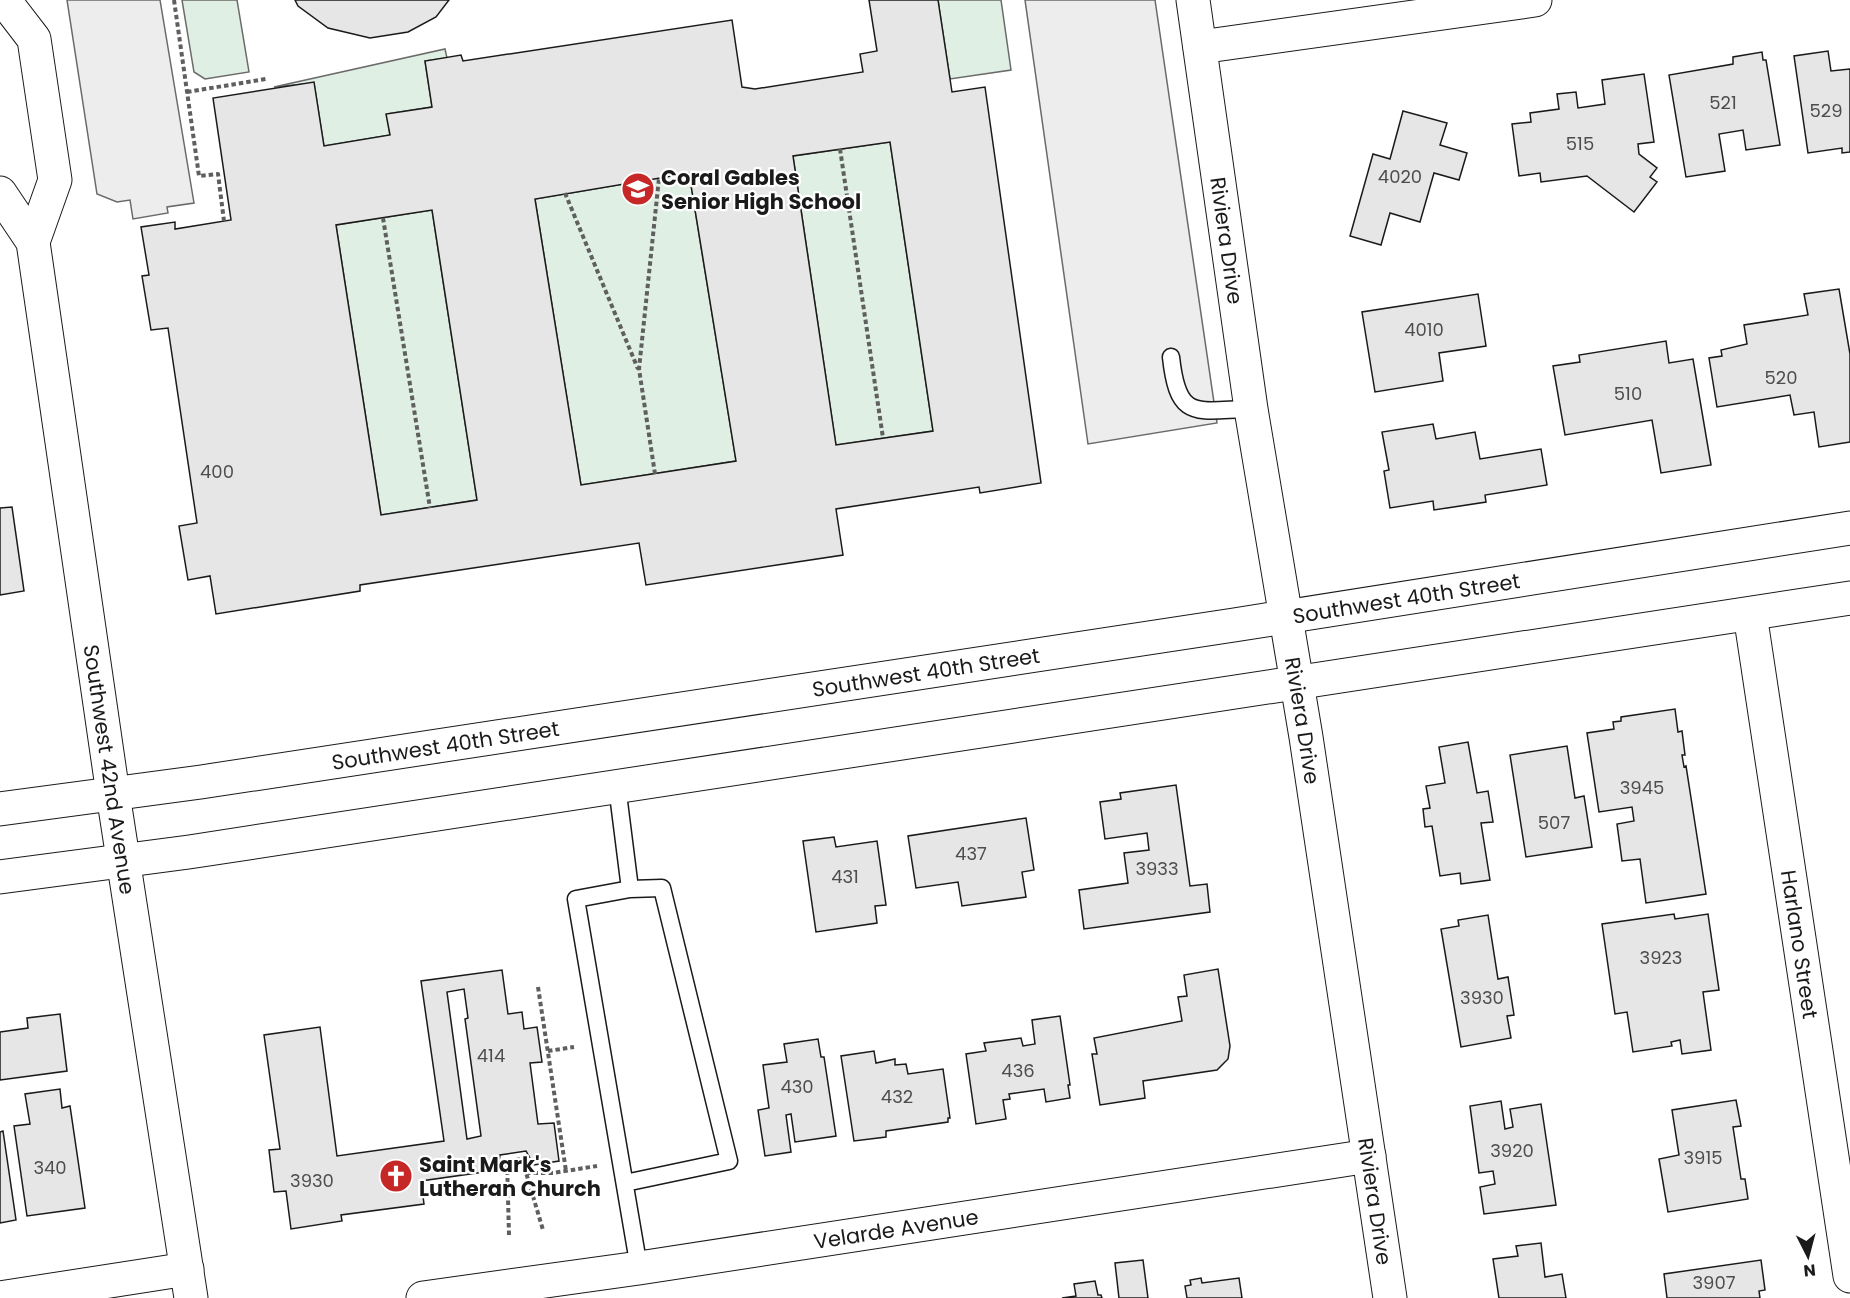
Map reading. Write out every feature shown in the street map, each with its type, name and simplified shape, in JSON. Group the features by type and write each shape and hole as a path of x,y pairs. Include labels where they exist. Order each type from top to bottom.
{"main road":[{"name":"Southwest 42nd Avenue","path":"4,0 34,39 55,180 33,242"},
{"name":"Riviera Drive","path":"1193,0 1251,409 1296,682 1389,1298"},
{"path":"1200,48 1535,0"},
{"name":"Southwest 42nd Avenue","path":"0,193 33,242 113,794 189,1283"},
{"name":"Southwest 40th Street","path":"0,809 113,794 1285,617 1850,528"},
{"path":"0,877 125,861 1850,598"},
{"name":"Harlano Street","path":"1750,614 1850,1276"},
{"name":"Velarde Avenue","path":"423,1298 639,1268 1369,1156"},
{"path":"0,1298 189,1283"}],"lane":[{"path":"1171,357 1173,380 1180,399 1197,410 1251,409"},
{"path":"617,786 630,890"},
{"path":"625,1183 729,1161 662,888 630,890 576,899 639,1268"}],"path":[{"path":"174,0 199,176 218,174 225,221"},
{"path":"187,92 266,79"},
{"path":"840,149 883,438"},
{"path":"639,369 659,178"},
{"path":"565,193 639,369 655,474"},
{"path":"382,218 430,508"},
{"path":"538,987 566,1171"},
{"path":"548,1051 581,1046"},
{"path":"509,1235 507,1161 522,1159 543,1230"},
{"path":"526,1173 566,1171 598,1165"}],"green space":[{"path":"182,0 237,0 249,72 205,79 194,72"},
{"path":"938,0 1001,0 1011,70 950,79"},
{"path":"445,49 447,58 425,61 432,107 387,114 390,135 324,146 314,83 274,87"},
{"path":"890,142 933,431 836,445 793,156"},
{"path":"689,173 736,461 581,485 535,199"},
{"path":"432,210 477,500 381,515 336,225"}],"shaded area":[{"path":"67,0 160,0 194,203 167,207 168,213 133,219 130,200 117,202 97,194"},
{"path":"1025,0 1155,0 1217,423 1088,444"}],"building":[{"path":"295,0 449,0 436,17 408,32 370,38 328,28 298,6"},
{"path":"869,0 938,0 952,92 985,87 1041,483 980,493 979,487 836,509 843,555 646,585 639,543 360,585 360,591 216,614 210,576 188,580 179,526 197,523 168,328 151,330 142,276 149,275 141,227 175,222 175,229 231,220 213,98 314,82 324,146 390,135 386,114 432,107 425,61 461,55 463,61 732,20 742,87 755,89 863,72 860,54 877,51","holes":["890,142 933,431 836,445 793,156","689,173 736,461 581,485 535,199","432,210 477,500 381,515 336,225"]},
{"path":"1828,51 1831,71 1850,69 1850,152 1842,153 1842,148 1808,153 1794,56"},
{"path":"1762,52 1763,60 1766,60 1780,145 1746,150 1743,130 1719,134 1725,171 1686,177 1669,75 1733,64 1733,57"},
{"path":"1644,74 1654,142 1638,144 1639,154 1657,168 1650,177 1657,182 1634,212 1587,176 1541,182 1540,173 1519,176 1512,124 1531,122 1530,113 1559,109 1557,94 1576,92 1578,108 1605,104 1602,80"},
{"path":"1403,111 1447,123 1440,145 1467,153 1459,180 1434,173 1420,222 1390,213 1381,245 1350,236 1373,154 1390,159"},
{"path":"1839,289 1850,354 1850,442 1819,447 1814,412 1794,415 1790,395 1717,407 1709,358 1722,356 1721,350 1747,344 1744,325 1808,315 1804,294"},
{"path":"1478,294 1486,346 1439,353 1443,381 1375,392 1362,312"},
{"path":"1666,341 1669,363 1693,359 1711,465 1661,473 1652,420 1565,435 1553,366 1580,362 1579,355"},
{"path":"1433,424 1436,439 1475,432 1480,459 1541,449 1547,485 1485,495 1486,502 1434,510 1433,501 1390,508 1384,471 1389,470 1382,432"},
{"path":"12,507 24,591 0,595 0,508"},
{"path":"1675,709 1678,732 1682,731 1685,755 1682,755 1684,767 1686,766 1706,894 1646,903 1640,859 1622,861 1617,824 1634,821 1632,807 1599,812 1587,733 1614,729 1613,722 1621,721 1621,717"},
{"path":"1468,742 1477,793 1488,791 1493,822 1481,823 1490,880 1461,884 1460,873 1440,876 1432,826 1425,827 1423,809 1430,808 1426,786 1445,783 1439,747"},
{"path":"1567,746 1575,798 1584,796 1592,847 1526,857 1510,755"},
{"path":"1176,785 1190,886 1207,884 1210,912 1084,929 1079,890 1128,883 1124,853 1149,850 1147,833 1105,839 1100,802 1121,799 1120,793"},
{"path":"1026,818 1034,870 1022,872 1026,897 962,906 958,882 916,888 908,836"},
{"path":"834,837 836,847 877,841 886,905 875,906 877,923 816,932 803,841"},
{"path":"1674,914 1675,919 1708,914 1719,990 1703,992 1711,1050 1682,1054 1680,1040 1671,1042 1672,1046 1633,1052 1627,1012 1615,1014 1602,924"},
{"path":"1488,915 1498,979 1508,977 1514,1015 1507,1016 1511,1038 1461,1047 1441,929 1459,926 1458,920"},
{"path":"1218,969 1230,1046 1228,1059 1217,1070 1143,1081 1145,1098 1100,1105 1092,1054 1097,1054 1094,1038 1182,1021 1178,997 1187,996 1184,975"},
{"path":"502,970 508,1014 522,1012 524,1029 537,1027 542,1062 530,1063 538,1124 554,1123 559,1161 534,1165 526,1151 500,1155 498,1170 421,1181 424,1204 341,1215 342,1221 291,1229 286,1191 274,1192 269,1150 280,1149 264,1035 320,1027 337,1156 444,1141 421,981","holes":["464,989 468,1018 465,1019 481,1136 467,1139 447,992"]},
{"path":"60,1014 67,1071 0,1080 0,1032 28,1028 27,1018"},
{"path":"1060,1016 1070,1098 1046,1102 1044,1089 1009,1094 1010,1099 1003,1100 1006,1119 976,1124 966,1054 986,1051 984,1043 1021,1038 1023,1046 1035,1044 1032,1020"},
{"path":"818,1039 821,1057 824,1057 836,1136 795,1142 791,1114 786,1115 791,1152 765,1156 758,1110 769,1108 763,1065 787,1062 784,1044"},
{"path":"874,1051 876,1063 895,1059 895,1065 906,1064 908,1074 943,1069 950,1118 948,1122 886,1131 886,1137 854,1141 841,1056"},
{"path":"60,1089 62,1108 70,1106 85,1208 27,1216 14,1126 30,1124 25,1094"},
{"path":"1736,1100 1741,1126 1733,1127 1741,1179 1745,1179 1748,1199 1668,1212 1659,1159 1679,1155 1672,1110"},
{"path":"1501,1101 1505,1129 1513,1127 1510,1109 1541,1104 1556,1205 1484,1214 1480,1187 1495,1184 1493,1171 1479,1173 1470,1106"},
{"path":"3,1131 16,1220 0,1223 0,1132"},
{"path":"1541,1243 1545,1277 1562,1274 1566,1298 1499,1298 1493,1259 1518,1256 1516,1246"},
{"path":"1143,1260 1148,1298 1119,1298 1115,1263"},
{"path":"1761,1260 1765,1290 1759,1291 1760,1298 1667,1298 1664,1274"},
{"path":"1201,1278 1202,1283 1239,1278 1242,1298 1187,1298 1185,1286 1191,1285 1190,1280"},
{"path":"1095,1281 1098,1295 1102,1298 1062,1298 1076,1296 1074,1284"}],"place":[{"name":"Coral Gables Senior High School","path":"638,189"},
{"name":"Saint Mark's Lutheran Church","path":"396,1176"}]}
